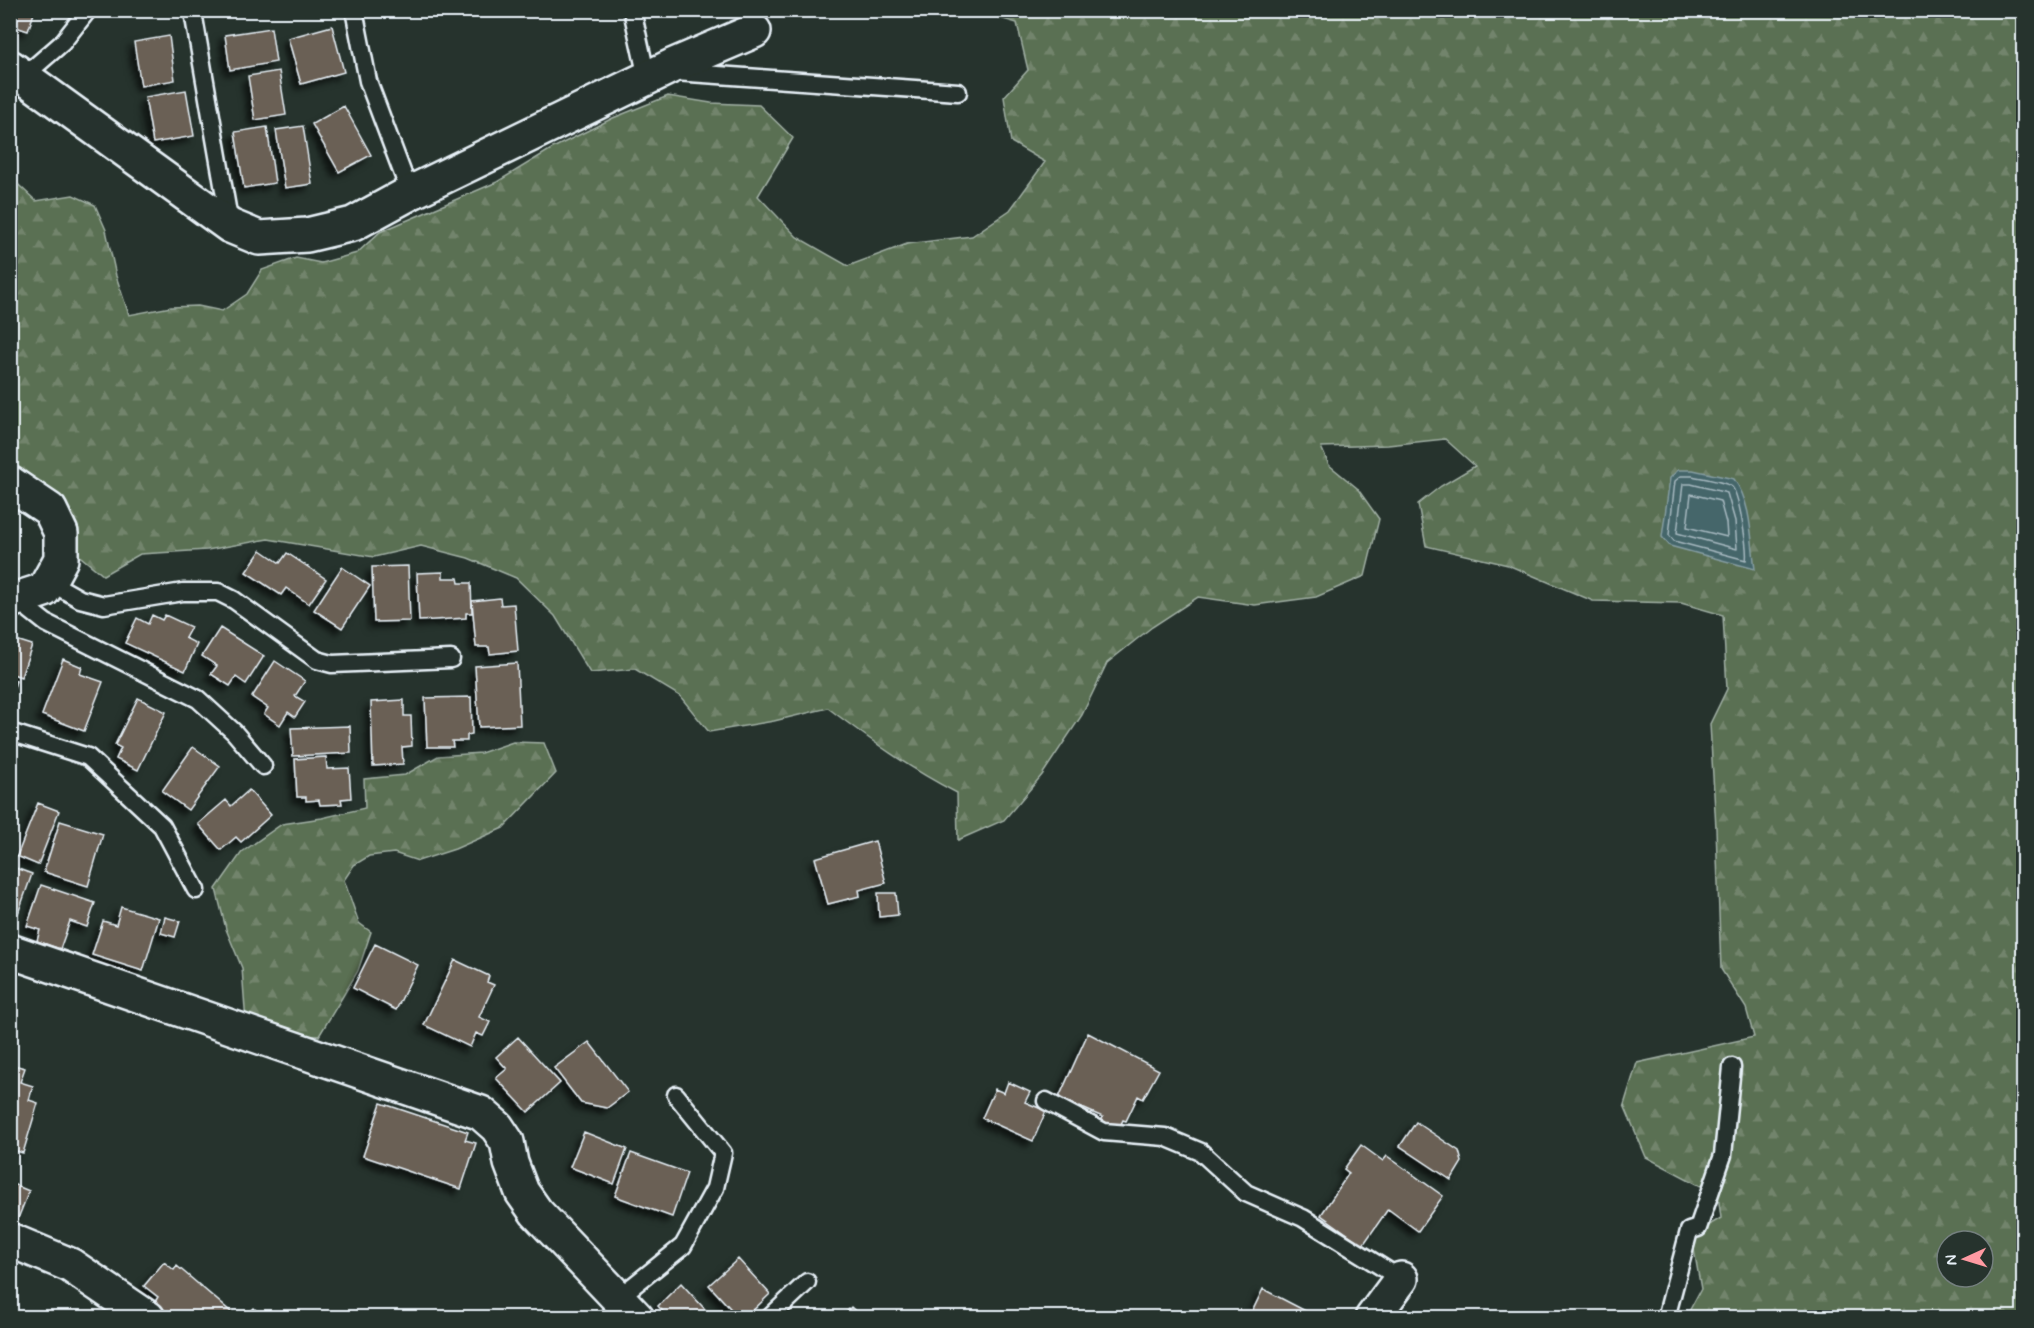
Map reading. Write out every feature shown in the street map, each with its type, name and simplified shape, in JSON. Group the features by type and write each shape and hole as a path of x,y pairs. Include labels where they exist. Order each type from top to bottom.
{"street":[{"path":"17,71 230,226 260,238 307,235 353,224 410,193 654,75 754,31"},
{"path":"10,483 51,510 61,533 61,559 44,590 14,600"},
{"path":"10,951 481,1113 497,1127 507,1142 511,1163 522,1192 536,1212 627,1308"},
{"path":"10,1240 70,1265 148,1317"},
{"path":"1382,1314 1401,1279"}],"lane":[{"path":"17,71 62,43 88,10"},
{"path":"354,10 368,81 410,193"},
{"path":"632,10 654,75 958,92"},
{"path":"193,12 230,226"},
{"path":"48,581 80,600 104,605 183,592 218,592 234,600 317,660 332,664 451,659"},
{"path":"14,600 46,623 198,699 234,732 263,766"},
{"path":"10,732 88,757 162,826 196,890"},
{"path":"1666,1317 1689,1231 1698,1228 1723,1155 1732,1067"},
{"path":"627,1308 683,1246 715,1188 723,1153 676,1095"},
{"path":"1046,1101 1104,1132 1165,1137 1201,1152 1246,1194 1303,1218 1401,1279"},
{"path":"769,1317 807,1282"}],"green space":[{"path":"976,11 2023,11 2023,1317 1686,1317 1701,1289 1693,1244 1704,1228 1721,1218 1718,1195 1646,1157 1624,1105 1637,1063 1754,1037 1746,1008 1721,969 1710,724 1727,689 1723,615 1681,603 1593,601 1508,565 1426,546 1418,504 1441,486 1475,466 1445,439 1388,445 1321,447 1329,465 1357,488 1379,519 1365,576 1316,597 1255,605 1198,597 1152,627 1107,663 1082,715 1042,775 1004,820 958,840 957,793 906,764 828,708 774,721 709,732 680,696 635,669 590,673 555,616 516,578 468,558 421,546 374,557 268,539 207,550 140,554 103,575 76,553 53,498 11,465 10,177 36,201 73,195 95,205 106,230 116,276 129,315 171,307 198,306 222,311 247,294 262,270 296,258 321,263 357,253 380,232 497,182 553,148 613,118 668,96 711,103 759,105 793,138 758,196 797,237 848,266 907,244 972,236 1010,210 1045,162 1011,142 1004,97 1028,70 1017,23"},
{"path":"513,742 544,743 556,773 503,828 455,849 418,861 394,853 369,856 354,865 344,880 359,923 371,932 358,971 319,1036 298,1035 246,1023 242,968 226,929 216,889 242,852 282,824 365,808 364,779 405,775 438,756 481,753"}],"water":[{"path":"1678,470 1693,470 1734,479 1748,511 1755,569 1670,546 1662,537 1670,478"}],"building":[{"path":"10,10 35,10 28,31 10,25"},
{"path":"332,26 344,72 301,84 288,38"},
{"path":"271,28 276,62 230,70 225,35"},
{"path":"169,36 175,80 141,86 134,42"},
{"path":"279,71 286,115 255,120 248,76"},
{"path":"186,90 194,136 153,143 145,97"},
{"path":"344,106 371,155 339,172 312,124"},
{"path":"303,126 312,184 285,188 276,130"},
{"path":"267,127 275,183 244,188 235,132"},
{"path":"261,550 280,563 287,553 326,579 309,604 286,588 281,595 246,572"},
{"path":"408,566 410,621 374,622 372,567"},
{"path":"342,567 370,586 342,628 314,610"},
{"path":"443,572 443,578 458,578 459,583 471,583 472,613 466,613 466,618 419,621 417,573"},
{"path":"500,598 501,605 514,604 518,651 490,654 489,647 476,647 472,601"},
{"path":"152,615 162,620 165,615 191,627 185,638 197,644 185,671 125,643 137,618 148,624"},
{"path":"220,628 264,656 246,684 236,677 230,686 211,674 217,666 202,656"},
{"path":"10,638 32,645 21,677 10,673"},
{"path":"63,659 82,667 80,674 103,682 84,731 42,715"},
{"path":"275,661 305,681 295,696 305,702 295,717 288,712 280,725 264,714 268,708 252,697"},
{"path":"517,663 520,725 479,727 475,666"},
{"path":"10,679 16,681 10,700"},
{"path":"471,697 472,734 467,735 467,741 452,741 453,747 427,747 425,698"},
{"path":"138,698 166,712 138,770 116,759 121,748 115,745"},
{"path":"404,700 404,716 411,716 412,746 402,747 403,764 373,766 371,702"},
{"path":"350,726 351,753 293,756 291,728"},
{"path":"193,747 220,766 188,810 162,791"},
{"path":"326,757 327,769 349,768 351,798 341,799 342,804 320,805 319,800 306,801 306,797 297,797 295,759"},
{"path":"249,790 271,815 241,842 236,837 221,850 198,824 226,800 231,806"},
{"path":"38,803 59,811 38,865 17,856"},
{"path":"60,821 103,834 88,886 44,872"},
{"path":"875,841 886,883 859,890 860,896 828,904 815,858"},
{"path":"10,866 32,874 15,922 10,921"},
{"path":"41,885 95,903 87,927 70,921 60,949 37,941 40,930 27,926"},
{"path":"878,893 896,893 898,915 879,917"},
{"path":"121,907 159,918 143,971 92,955 103,921 116,925"},
{"path":"165,917 180,921 175,937 161,933"},
{"path":"375,944 418,965 396,1010 353,988"},
{"path":"455,960 489,976 487,982 494,985 479,1017 490,1022 483,1036 476,1033 470,1047 424,1025"},
{"path":"1088,1033 1159,1070 1143,1099 1138,1096 1126,1121 1123,1120 1119,1128 1100,1123 1103,1117 1080,1107 1078,1113 1057,1102"},
{"path":"518,1037 560,1083 528,1112 496,1078 507,1069 496,1057"},
{"path":"589,1042 628,1092 607,1108 581,1103 554,1068"},
{"path":"10,1064 25,1068 20,1082 33,1086 29,1100 38,1103 23,1153 10,1149"},
{"path":"1008,1082 1030,1092 1025,1102 1046,1111 1033,1141 982,1118 995,1089 1004,1093"},
{"path":"381,1103 468,1132 465,1140 476,1143 461,1189 363,1156"},
{"path":"1416,1122 1459,1151 1462,1162 1451,1180 1400,1146"},
{"path":"584,1132 627,1149 614,1184 570,1167"},
{"path":"1361,1145 1383,1161 1387,1156 1443,1196 1418,1231 1388,1209 1363,1245 1321,1215 1349,1173 1344,1169"},
{"path":"631,1153 687,1173 672,1217 615,1196"},
{"path":"10,1183 29,1191 17,1221 10,1218"},
{"path":"738,1259 770,1294 745,1318 739,1318 709,1285"},
{"path":"164,1262 174,1270 177,1266 231,1312 227,1318 168,1318 153,1305 158,1297 144,1286"},
{"path":"681,1283 713,1318 669,1318 658,1306"},
{"path":"1263,1289 1319,1318 1242,1318 1244,1313 1250,1316"},
{"path":"851,1307 863,1318 841,1318"},
{"path":"254,1308 263,1318 243,1318"}]}
